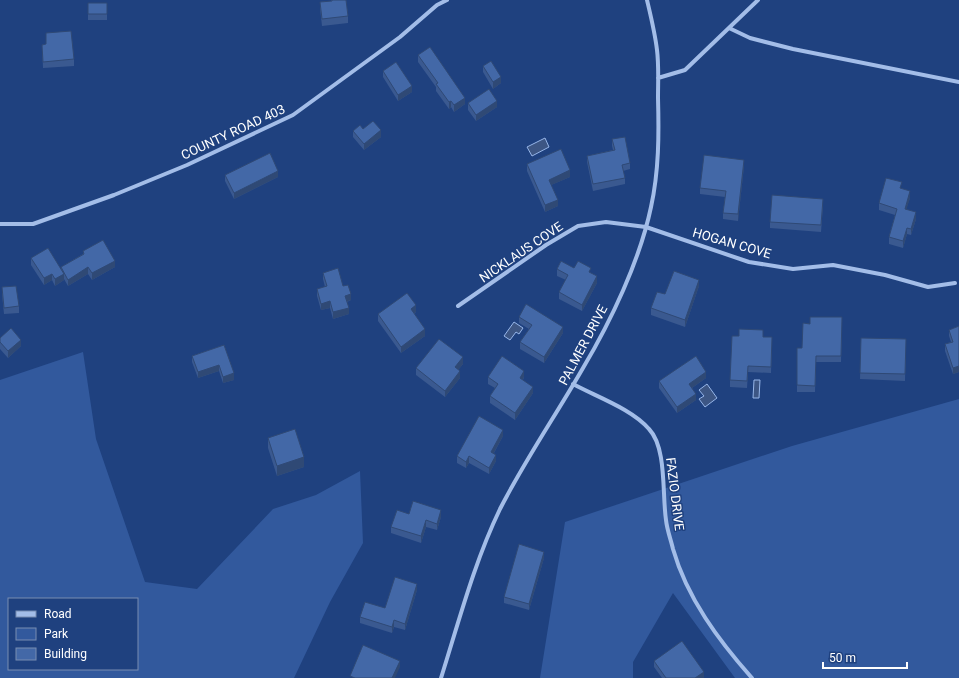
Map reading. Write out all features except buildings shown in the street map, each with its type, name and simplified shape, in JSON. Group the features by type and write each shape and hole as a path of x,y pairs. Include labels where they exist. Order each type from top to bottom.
{"street":[{"name":"COUNTY ROAD 403","path":"0,224 33,224 114,195 187,165 293,114 400,37 437,5 447,0"},
{"name":"PALMER DRIVE","path":"441,678 471,582 488,536 519,476 574,384 620,298 646,227 651,206 656,171 659,126 657,52 647,0"},
{"path":"658,78 685,70 758,0"},
{"path":"729,28 750,38 793,49 959,82"},
{"name":"NICKLAUS COVE","path":"458,306 546,245 578,226 606,222 646,227"},
{"name":"HOGAN COVE","path":"646,227 749,262 793,269 833,265 885,275 928,287 955,283"},
{"name":"FAZIO DRIVE","path":"574,384 637,417 656,438 659,450 666,521 686,586 726,646 752,678"}],"green space":[{"path":"83,352 96,439 145,582 197,589 273,509 316,495 360,471 363,543 330,602 294,678 0,678 0,380"},
{"path":"959,399 959,678 735,678 673,593 633,662 633,678 540,678 565,522 792,446"}],"shaded area":[{"path":"545,138 549,147 532,156 527,147"},
{"path":"514,322 523,328 519,334 516,332 510,340 504,336"},
{"path":"754,380 760,380 759,398 753,398"},
{"path":"707,384 717,398 705,407 699,399 704,396 699,390"}]}
